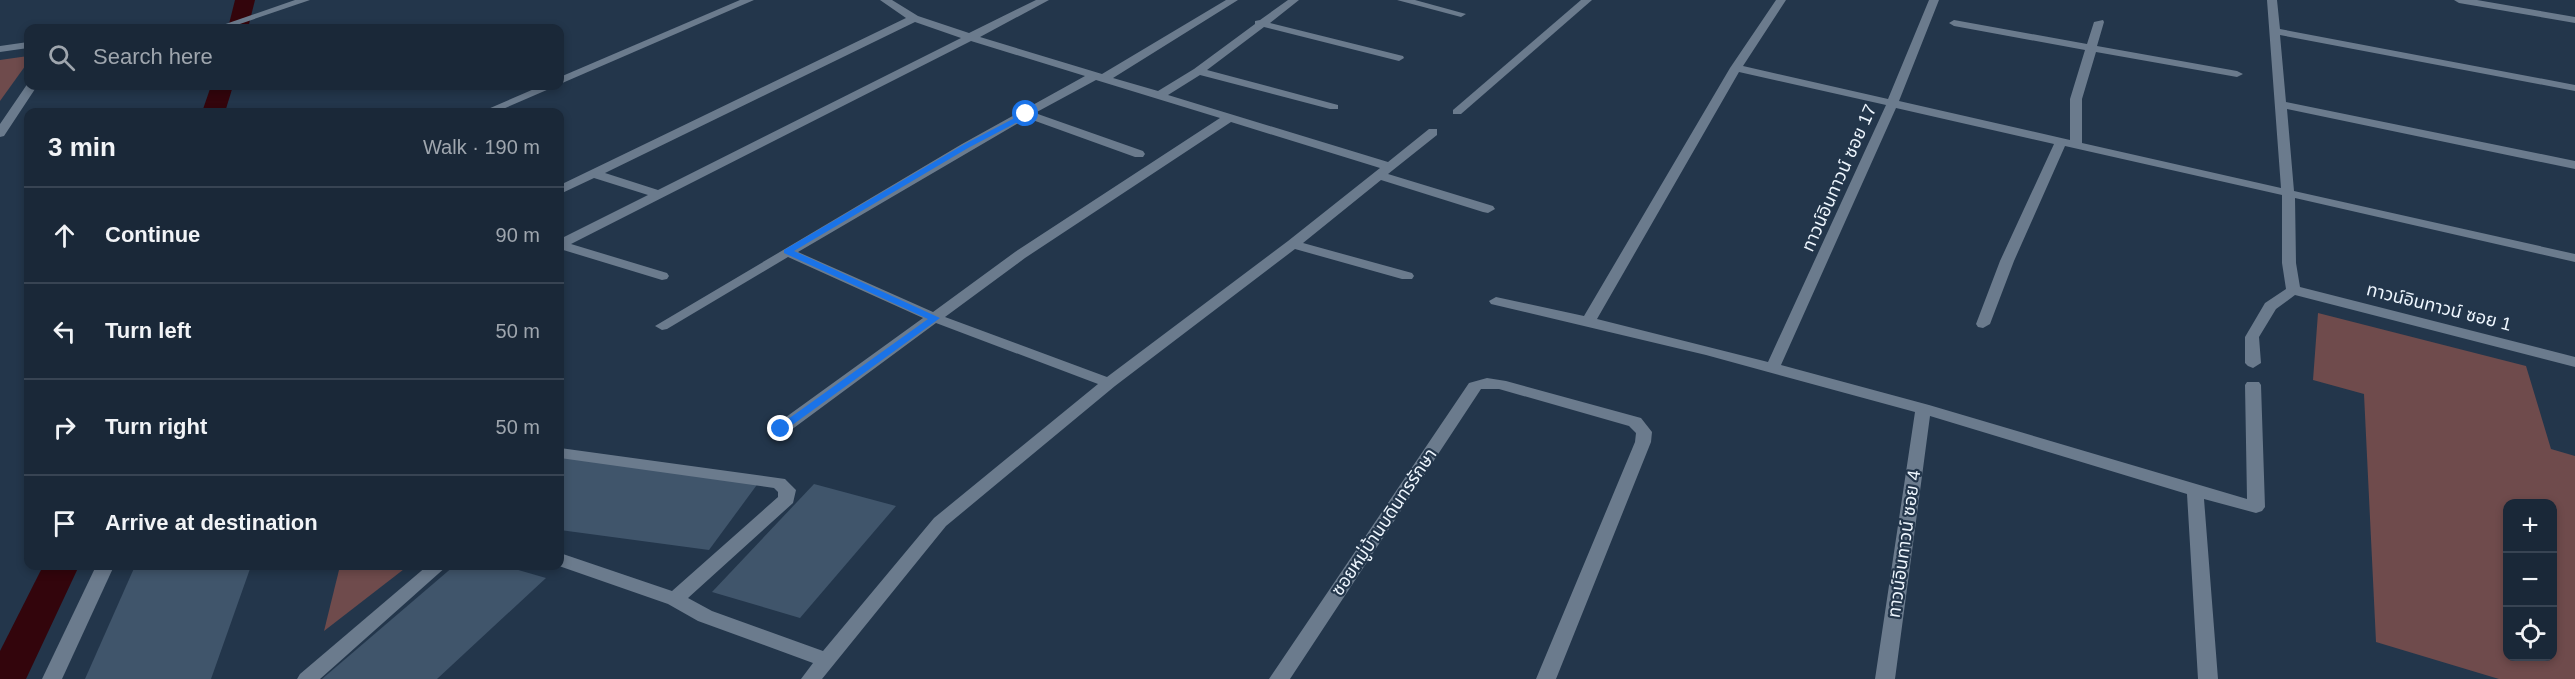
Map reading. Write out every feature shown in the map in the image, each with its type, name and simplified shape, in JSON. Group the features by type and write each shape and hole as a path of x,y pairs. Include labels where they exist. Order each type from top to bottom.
{"street":[{"path":"231,24 282,4 305,0"},
{"path":"564,79 749,0"},
{"path":"885,0 914,18 1230,117 1488,209"},
{"path":"564,242 1044,0"},
{"path":"662,326 956,152 1100,76 1233,0"},
{"path":"1160,95 1198,71 1259,23 1294,0"},
{"path":"1402,0 1461,14"},
{"path":"1457,112 1587,0"},
{"path":"1589,321 1736,68 1780,0"},
{"name":"ทาวน์อินทาวน์ ซอย 17","path":"1772,369 1893,102 1934,0"},
{"path":"2253,363 2253,337 2270,306 2294,290 2289,263 2288,191 2272,0"},
{"path":"2459,0 2575,20"},
{"path":"564,188 914,18"},
{"path":"1983,324 2007,261 2069,142 2076,99 2099,22"},
{"path":"1259,23 1399,57"},
{"path":"1954,23 2237,74"},
{"path":"2275,31 2575,88"},
{"path":"0,49 24,46"},
{"path":"1736,68 2288,191 2575,258"},
{"path":"1198,71 1334,107"},
{"path":"0,133 28,90"},
{"path":"497,108 539,90"},
{"path":"2281,104 2575,165"},
{"path":"1026,114 1139,154"},
{"path":"781,429 1020,255 1230,117"},
{"path":"811,679 940,522 1109,382 1293,243 1433,132"},
{"path":"591,173 659,194"},
{"path":"1293,243 1407,276"},
{"path":"564,245 662,276"},
{"path":"788,252 935,318 1109,382"},
{"name":"ทาวน์อินทาวน์ ซอย 1","path":"2294,290 2575,362"},
{"path":"1496,301 1589,321 1923,409 2195,491 2256,507 2253,386"},
{"name":"ซอยหมู่บ้านบดินทรรักษา","path":"1279,679 1475,386 1487,383 1500,384 1635,422 1644,432 1643,442 1546,679"},
{"name":"ทาวน์อินทาวน์ ซอย 4","path":"1885,679 1923,409"},
{"path":"564,454 779,483 787,490 787,499 675,598"},
{"path":"2195,491 2208,679"},
{"path":"564,560 675,598 705,616 826,660"},
{"path":"52,679 103,570"},
{"path":"307,679 433,570"}],"shaded area":[{"path":"24,57 24,68 0,101 0,60"},
{"path":"2318,313 2526,366 2551,449 2575,456 2575,679 2499,679 2376,642 2364,394 2313,380"},
{"path":"339,570 403,570 324,631"}],"building":[{"path":"564,457 759,482 709,550 564,531"},
{"path":"814,484 896,506 800,618 712,592"},
{"path":"133,570 250,570 211,679 85,679"},
{"path":"449,570 519,570 546,578 437,679 322,679"}],"waterway":[{"path":"239,24 245,0"},
{"path":"215,108 221,90"},
{"path":"6,679 59,570"}],"route":[{"path":"781,429 935,318 788,252 1026,114"}]}
